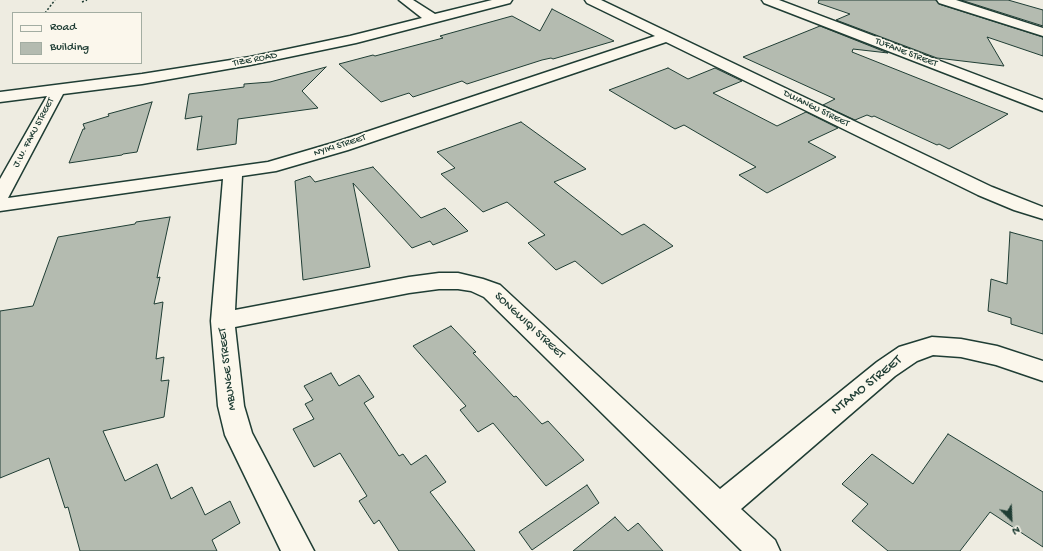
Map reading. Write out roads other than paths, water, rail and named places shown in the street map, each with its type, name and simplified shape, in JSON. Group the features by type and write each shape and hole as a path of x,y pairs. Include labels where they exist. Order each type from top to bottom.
{"street":[{"path":"405,0 433,19"},
{"name":"TIZE ROAD","path":"0,97 56,91 194,71 250,61 351,40 506,0"},
{"name":"DWANGU STREET","path":"591,0 979,188 1020,206 1043,213"},
{"name":"TUFANE STREET","path":"770,0 1043,106"},
{"path":"943,0 1043,32"},
{"name":"NYIKI STREET","path":"0,205 233,173 270,167 302,159 667,37"},
{"name":"J.W. FAKU STREET","path":"0,196 56,91"},
{"name":"MBUNGE STREET","path":"233,173 222,321 231,406 239,435 298,551"},
{"name":"SONGWIQI STREET","path":"222,321 409,285 439,281 458,281 474,284 492,291 764,551"},
{"name":"NTAMO STREET","path":"720,508 886,368 908,354 932,346 961,348 997,356 1043,371"}]}
